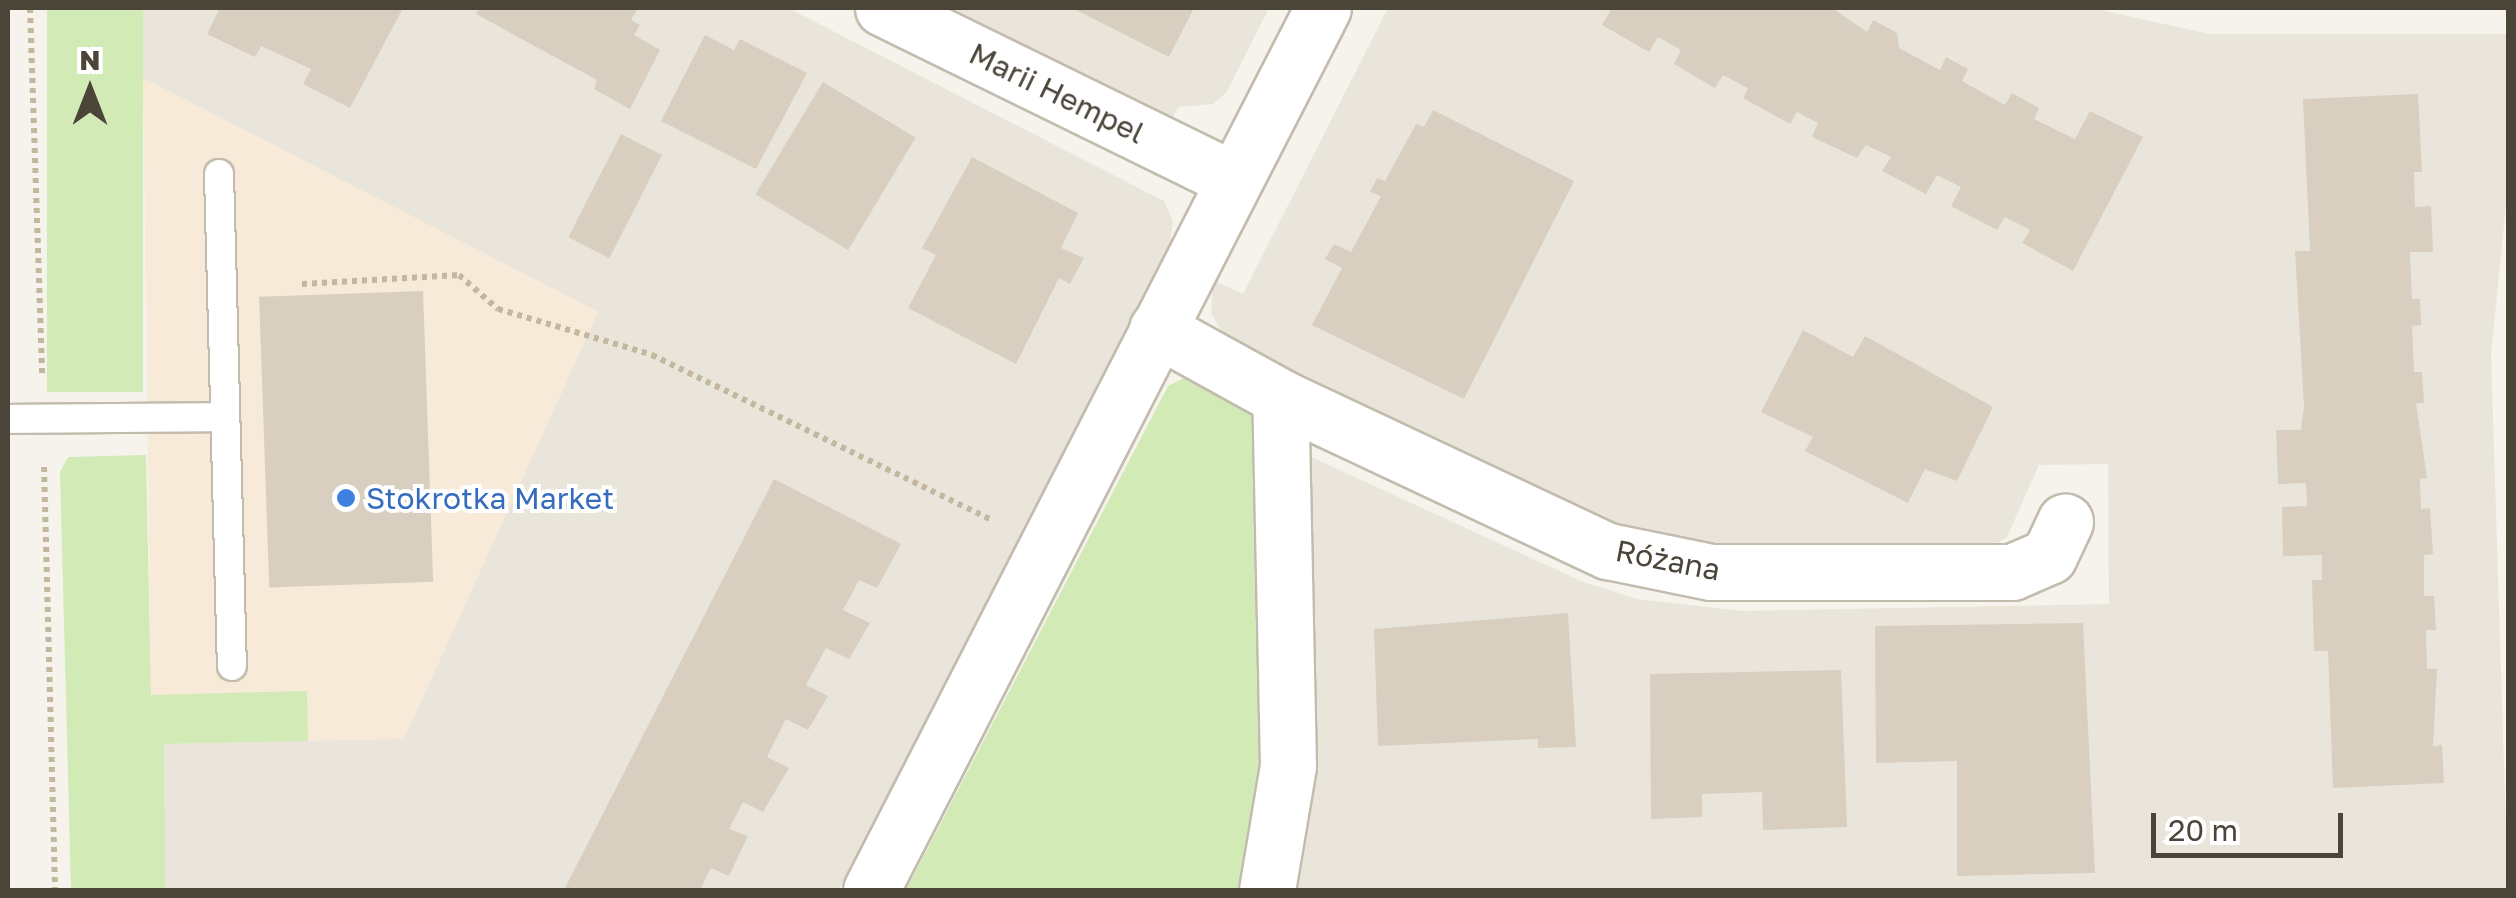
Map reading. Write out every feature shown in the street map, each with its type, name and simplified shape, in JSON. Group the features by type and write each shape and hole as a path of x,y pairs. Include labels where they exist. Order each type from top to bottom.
{"street":[{"name":"Marii Hempel","path":"883,8 1232,179"},
{"path":"870,890 1232,179 1324,8"},
{"name":"Różana","path":"1157,329 1280,397 1608,551 1712,572 2012,572 2049,556 2065,522"},
{"path":"1267,890 1288,766 1280,397"}],"lane":[{"path":"220,174 232,666"},
{"path":"8,419 225,418"}],"path":[{"path":"302,284 458,274 498,309 652,355 1002,525"}],"shaded area":[{"path":"143,8 788,8 1164,201 1173,221 1170,243 839,890 165,890 163,744 404,738 598,312 143,78"},
{"path":"952,8 1269,8 1226,93 1213,104 1179,107 1172,118"},
{"path":"1388,8 2091,8 2210,34 2508,34 2508,184 2491,355 2508,890 1293,890 1310,774 1307,455 1581,581 1637,599 1743,611 2109,604 2108,464 2039,465 2007,537 1991,547 1739,551 1626,536 1228,344 1211,313 1213,280 1243,294"},
{"path":"143,78 598,312 404,739 308,741 306,691 151,696"}],"green space":[{"path":"47,8 143,8 143,392 47,392"},
{"path":"1184,378 1205,380 1249,408 1259,428 1262,816 1242,890 906,890 1168,386"},
{"path":"146,455 151,695 307,691 308,741 164,744 165,890 71,890 60,472 68,457"}],"building":[{"path":"220,8 403,8 350,108 303,84 311,69 261,46 255,57 207,34"},
{"path":"480,8 638,8 631,20 640,25 634,35 660,50 630,109 594,89 597,80 476,14"},
{"path":"1072,8 1194,8 1169,57"},
{"path":"1606,8 1832,8 1867,32 1873,20 1897,33 1899,48 1940,70 1946,57 1968,69 1962,81 2005,105 2012,93 2039,108 2034,119 2075,139 2090,111 2143,137 2073,271 2022,243 2030,230 2005,217 1997,230 1951,206 1961,187 1937,175 1926,194 1882,171 1891,157 1866,145 1857,158 1812,137 1818,123 1797,112 1790,124 1743,98 1748,88 1723,75 1715,88 1674,64 1681,50 1658,37 1649,52 1602,25 1611,10"},
{"path":"705,35 734,50 740,39 807,73 756,169 661,121"},
{"path":"823,82 916,138 848,250 756,194"},
{"path":"2418,94 2422,172 2414,172 2415,207 2431,206 2433,252 2410,252 2412,299 2420,299 2421,325 2412,326 2414,372 2422,372 2424,403 2416,403 2427,478 2420,479 2421,509 2430,508 2433,554 2424,555 2424,596 2434,596 2436,630 2426,630 2427,669 2437,669 2433,746 2442,745 2444,783 2333,788 2328,651 2314,651 2312,580 2322,580 2322,555 2283,556 2282,507 2307,506 2306,483 2278,484 2276,430 2301,430 2304,406 2295,251 2310,251 2303,99"},
{"path":"1433,110 1574,181 1464,399 1312,325 1342,268 1325,259 1334,244 1351,252 1381,196 1370,192 1377,178 1385,181 1416,124 1424,127"},
{"path":"621,134 662,155 609,258 568,237"},
{"path":"972,157 1078,213 1061,248 1084,258 1070,284 1059,278 1016,364 908,308 936,255 922,248"},
{"name":"Stokrotka Market","path":"423,291 433,582 269,588 259,297"},
{"path":"1803,330 1853,357 1865,336 1993,407 1957,481 1925,469 1908,503 1805,451 1813,437 1761,412"},
{"path":"774,479 901,544 877,588 859,580 843,610 870,623 849,659 826,648 806,685 828,696 808,730 786,719 767,757 789,768 763,812 743,802 729,829 748,836 729,876 711,868 700,890 564,890"},
{"path":"1568,613 1576,747 1538,748 1538,739 1378,746 1374,629"},
{"path":"2083,623 2095,873 1957,876 1957,761 1876,763 1875,626"},
{"path":"1841,670 1847,827 1763,830 1762,792 1702,794 1702,817 1651,819 1650,674"}],"place":[{"name":"Stokrotka Market","path":"346,498"}]}
